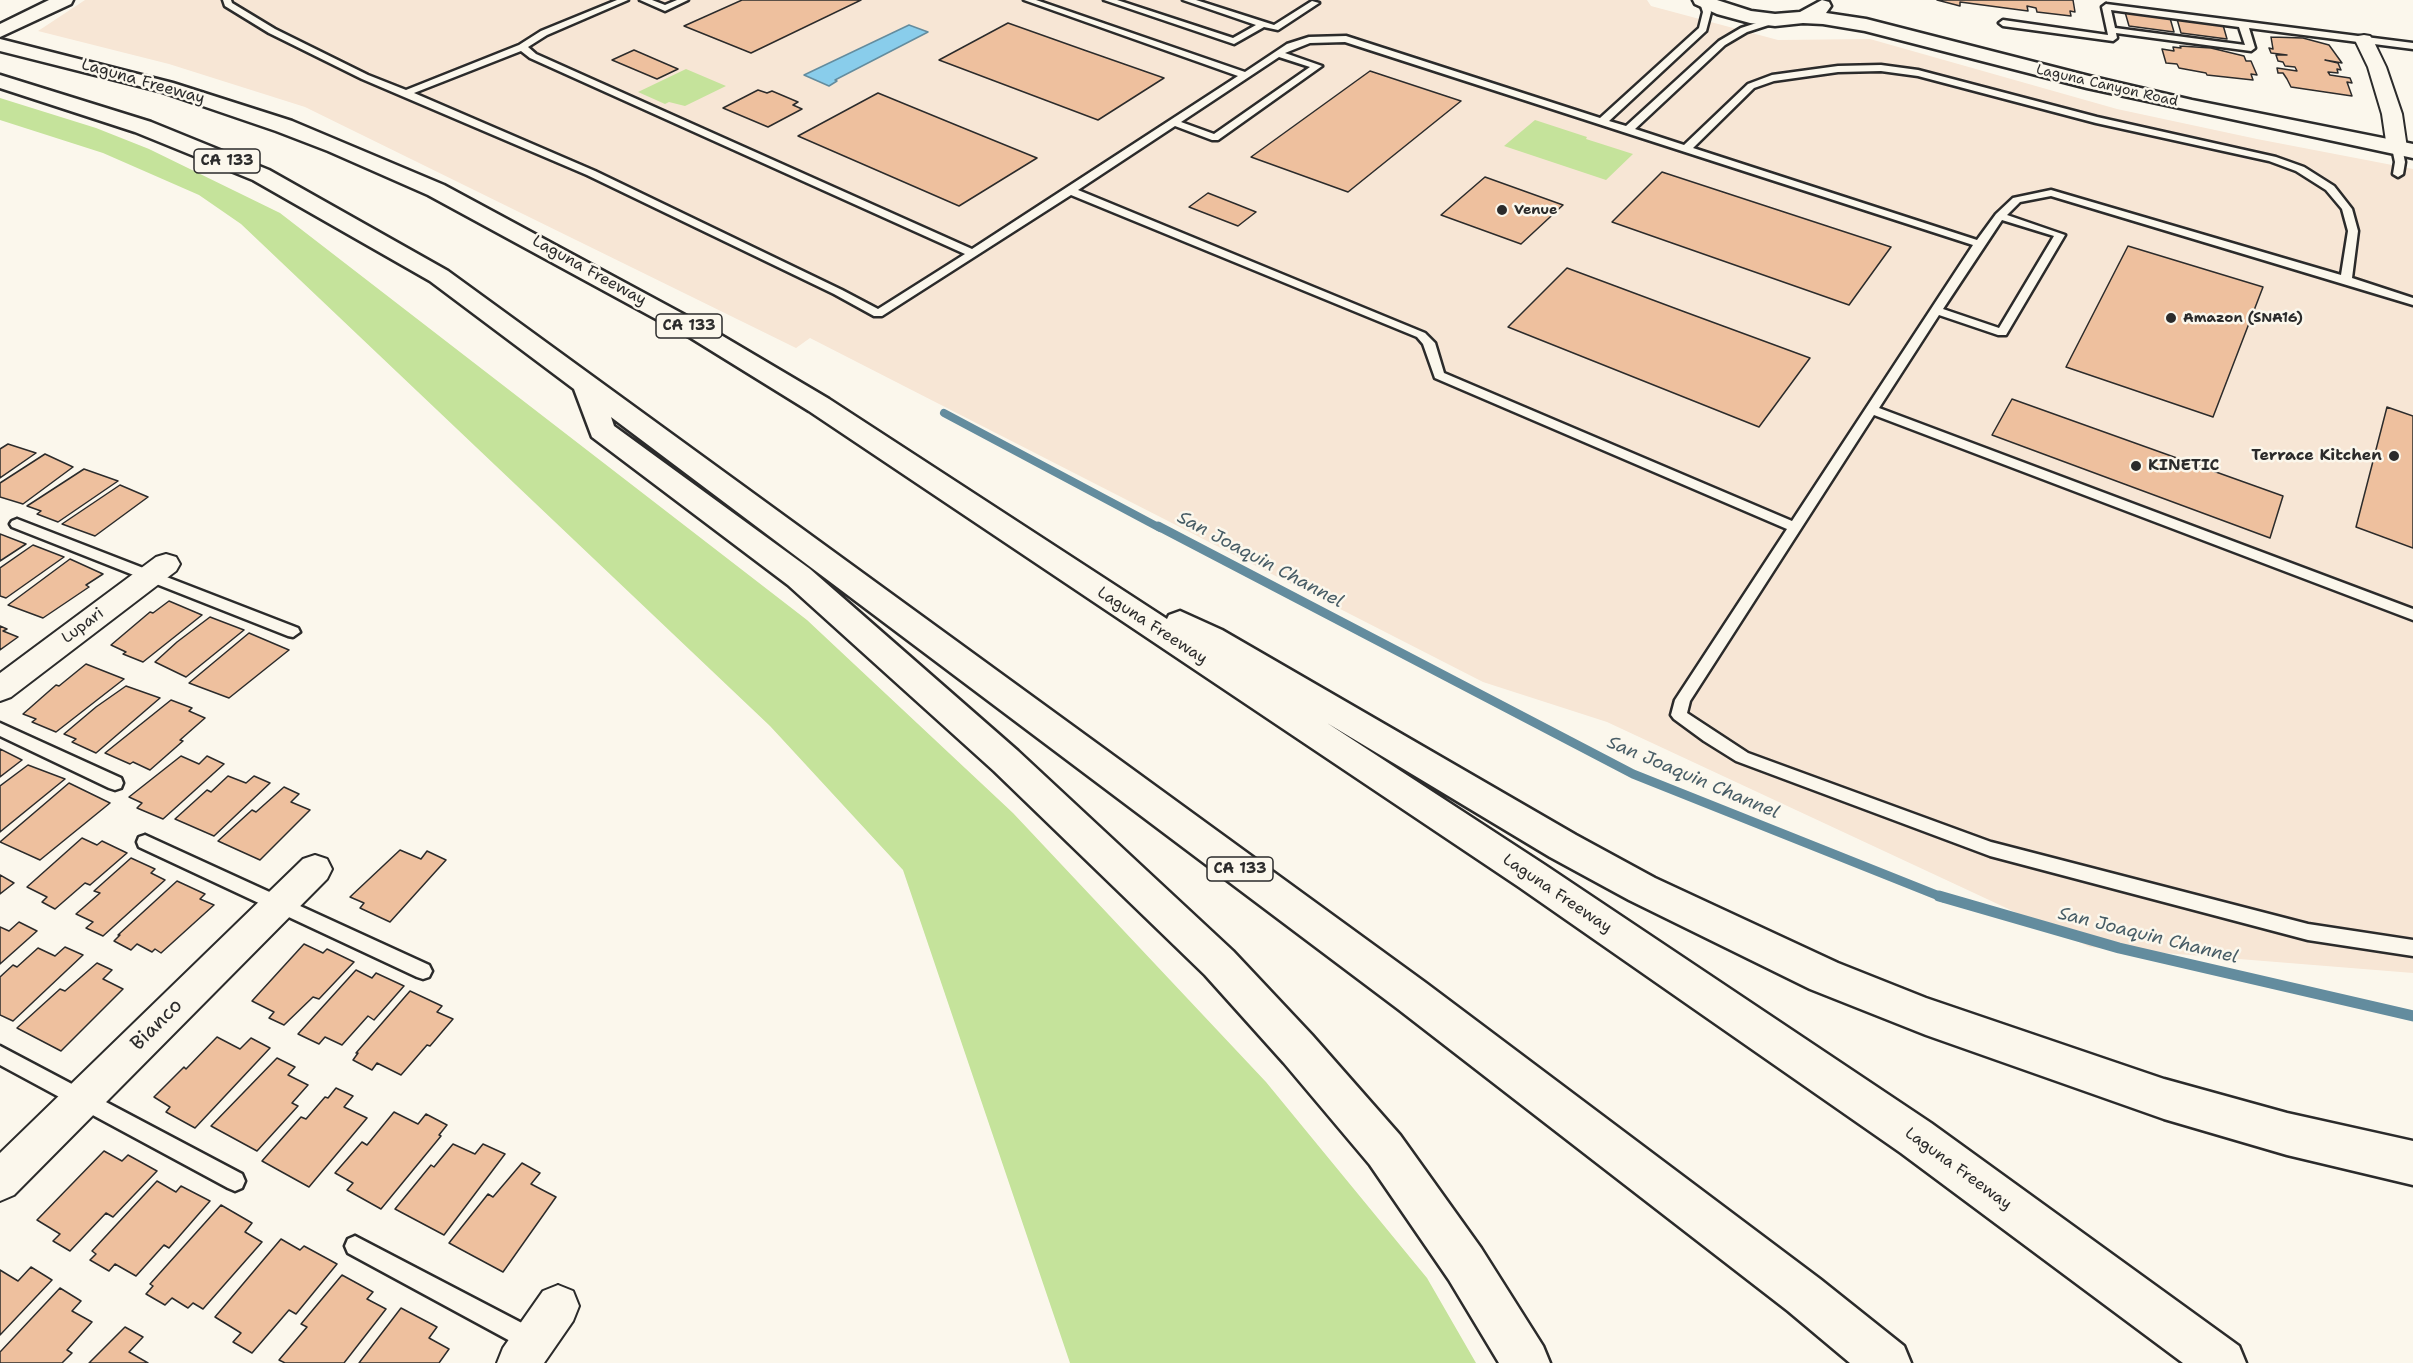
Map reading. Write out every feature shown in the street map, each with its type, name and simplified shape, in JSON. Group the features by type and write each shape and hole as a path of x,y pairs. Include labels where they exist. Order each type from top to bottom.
{"main road":[{"path":"0,31 64,0"},
{"name":"Laguna Canyon Road","path":"1702,0 1724,10 1750,17 1775,20 1803,17 1833,19 1866,25 2087,82 2404,141"},
{"path":"1803,17 1818,11 1826,0"},
{"name":"Laguna Canyon Road","path":"1857,6 2097,70 2404,141"},
{"name":"Laguna Freeway","path":"0,45 166,87 336,146 436,190 700,333 819,405 1532,876 1887,1118 2222,1363"},
{"name":"CA 133","path":"0,81 143,127 261,176 439,276 1422,1003 1795,1287 1887,1363"},
{"path":"586,386 602,431 799,577 1006,761 1219,963 1298,1048 1385,1150 1465,1264 1526,1363"},
{"path":"1070,572 1211,638 1563,846 1641,889 1824,976 1926,1016 2164,1099 2287,1134 2413,1163"}],"street":[{"path":"2364,40 2377,67 2392,114 2404,141"},
{"path":"2377,67 2407,102"},
{"name":"Lupari","path":"0,689 158,570"},
{"name":"Bianco","path":"0,1181 315,869"},
{"path":"525,1352 558,1306"}],"lane":[{"path":"227,0 228,4 272,31 365,77 591,173 879,314 1290,46 1310,40 1346,39 1979,244"},
{"path":"406,93 522,47 544,33 624,0"},
{"path":"644,0 665,8 684,0"},
{"path":"1028,0 1245,75"},
{"path":"1043,5 1053,0"},
{"path":"1108,0 1234,41 1263,24"},
{"path":"1187,0 1275,28 1315,3"},
{"path":"1602,122 1703,29 1707,12 1702,0"},
{"path":"2003,23 2113,38 2106,7 2413,46"},
{"path":"1628,130 1722,43 1744,30 1775,20"},
{"path":"2111,30 2251,48 2243,24"},
{"path":"522,47 533,56 972,253"},
{"path":"1173,122 1215,138 1317,66 1278,54"},
{"path":"1686,149 1751,86 1772,78 1838,69 1881,68 1906,71 2096,120 2272,159 2300,169 2330,188 2347,209 2353,231 2346,280"},
{"path":"2398,174 2404,141"},
{"path":"1070,191 1421,335 1429,343 1439,375 1794,527"},
{"path":"2413,302 2051,193 2018,200 2000,216 1979,244 1683,700 1679,715 1709,737 1742,756 1990,849 2308,932 2413,948"},
{"path":"1936,310 2002,333 2060,235 2000,216"},
{"path":"1872,410 2413,615"},
{"path":"17,524 158,570 293,632"},
{"path":"0,729 115,783"},
{"path":"145,842 423,971"},
{"path":"0,1055 235,1181"},
{"path":"355,1246 525,1352"}],"shaded area":[{"path":"85,0 1647,0 1651,6 1778,40 1870,39 2117,109 2413,169 2413,973 2090,947 1607,722 1483,682 810,338 796,348 305,107 169,64 38,31"}],"green space":[{"path":"686,69 726,86 685,106 669,102 665,104 638,92"},
{"path":"0,98 96,128 149,149 280,213 807,620 1013,813 1266,1082 1427,1278 1476,1363 1070,1363 903,870 770,726 241,224 199,195 103,153 0,120"},
{"path":"1535,120 1633,154 1606,180 1504,146"}],"water":[{"path":"909,25 928,32 835,80 837,81 829,86 804,75"}],"building":[{"path":"742,0 861,0 751,53 684,26"},
{"path":"1937,0 2073,0 2075,12 2070,11 2071,16 2037,12 2036,8 2027,6 2028,11 1960,2 1960,6"},
{"path":"2125,12 2170,18 2174,32 2129,26"},
{"path":"2177,19 2223,25 2227,39 2181,33"},
{"path":"1008,23 1164,78 1098,120 939,60"},
{"path":"2271,37 2303,38 2329,45 2342,63 2325,60 2338,63 2341,70 2337,69 2338,73 2328,72 2330,75 2350,78 2352,83 2347,82 2352,96 2291,87 2283,73 2278,73 2277,68 2297,71 2295,67 2285,66 2283,62 2278,61 2276,55 2287,55 2271,53 2269,48 2273,49"},
{"path":"2180,46 2211,48 2244,56 2246,61 2251,61 2257,75 2251,74 2253,80 2207,75 2179,68 2177,64 2166,63 2162,49 2174,51 2173,47 2181,48"},
{"path":"634,50 678,69 657,79 612,60"},
{"path":"1370,71 1461,101 1348,192 1251,157"},
{"path":"758,90 767,93 772,91 798,102 793,105 802,109 768,127 723,108"},
{"path":"878,93 1037,158 959,206 798,136"},
{"path":"1662,172 1891,247 1849,305 1612,222"},
{"name":"Venue","path":"1485,177 1563,205 1521,244 1441,215"},
{"path":"1208,193 1256,212 1238,226 1189,207"},
{"name":"Amazon (SNA16)","path":"2128,246 2263,287 2213,417 2066,367"},
{"path":"1567,268 1810,358 1759,427 1508,327"},
{"name":"KINETIC","path":"2012,399 2283,496 2270,538 1992,435"},
{"name":"Terrace Kitchen","path":"2387,407 2413,416 2413,548 2356,527"},
{"path":"8,444 36,453 0,478 0,449"},
{"path":"45,454 73,467 23,504 0,497 0,483"},
{"path":"84,469 118,481 58,522 37,514 41,511 27,506"},
{"path":"120,485 148,497 95,536 62,524"},
{"path":"0,534 26,544 0,561"},
{"path":"33,545 64,557 6,598 0,596 0,568"},
{"path":"70,559 103,574 86,585 89,587 43,618 8,605"},
{"path":"169,601 202,615 143,662 123,654 126,652 111,645 150,612 153,613"},
{"path":"210,617 244,630 186,677 155,662 177,642"},
{"path":"0,626 7,629 3,631 18,637 0,650"},
{"path":"249,633 289,650 229,698 189,683"},
{"path":"86,664 124,679 56,732 32,722 36,719 23,714 56,685 59,686"},
{"path":"126,686 160,698 96,753 72,742 76,739 64,734 96,707"},
{"path":"171,700 192,708 189,711 205,718 150,770 105,753"},
{"path":"0,749 22,760 0,777"},
{"path":"181,756 199,764 207,756 224,764 163,819 137,808 142,803 129,797"},
{"path":"28,765 65,779 0,832 0,786"},
{"path":"228,776 246,783 254,776 270,783 214,836 175,819 207,790 211,792"},
{"path":"69,783 110,803 40,860 0,842"},
{"path":"284,787 299,794 291,802 310,810 260,860 218,841 252,810 256,812"},
{"path":"82,838 97,845 102,841 127,853 90,885 85,883 55,909 42,902 47,897 27,887"},
{"path":"400,850 421,859 427,851 446,860 390,922 360,908 364,903 350,897"},
{"path":"131,858 155,869 151,873 165,880 103,936 86,928 93,922 76,914 100,893 94,891"},
{"path":"0,875 14,883 0,894"},
{"path":"177,881 205,894 200,899 214,905 161,953 155,949 152,952 137,944 131,950 114,941 120,935 118,935"},
{"path":"19,922 37,931 0,964 0,927 9,931"},
{"path":"304,944 323,953 327,949 354,962 319,999 313,997 284,1025 269,1018 274,1012 252,1001"},
{"path":"65,947 83,955 13,1021 0,1015 0,977 13,965 17,967 38,948 55,956"},
{"path":"97,963 112,970 103,979 123,989 61,1051 17,1028 60,989 65,991"},
{"path":"356,970 372,978 376,973 404,986 374,1020 368,1016 342,1045 325,1037 319,1044 298,1034"},
{"path":"410,991 442,1006 437,1012 453,1019 401,1075 377,1063 372,1070 353,1060 358,1053 356,1053"},
{"path":"217,1037 240,1049 251,1038 270,1048 195,1128 166,1112 170,1107 154,1097"},
{"path":"277,1058 295,1067 288,1075 308,1085 292,1103 298,1106 257,1151 211,1126"},
{"path":"336,1088 353,1096 344,1107 367,1118 309,1187 262,1161 301,1117 306,1119"},
{"path":"394,1112 418,1124 426,1114 447,1125 439,1135 441,1136 381,1209 347,1190 353,1183 335,1173 362,1142 367,1145"},
{"path":"453,1144 475,1154 483,1144 505,1154 444,1235 395,1209 431,1165 434,1167"},
{"path":"104,1151 122,1161 128,1155 157,1171 113,1217 106,1213 70,1251 53,1241 60,1234 37,1220"},
{"path":"522,1163 540,1173 531,1184 556,1197 503,1272 449,1243 488,1194 493,1197"},
{"path":"157,1181 176,1192 181,1186 210,1201 169,1248 164,1245 136,1276 115,1264 109,1271 90,1260 96,1254 92,1251"},
{"path":"221,1205 252,1223 245,1232 262,1242 203,1309 193,1303 188,1308 172,1298 165,1305 146,1294 153,1286 150,1284"},
{"path":"281,1239 300,1250 304,1246 337,1264 296,1314 289,1310 252,1353 233,1342 241,1333 215,1317"},
{"path":"31,1267 52,1280 0,1335 0,1270 18,1281"},
{"path":"342,1275 373,1292 367,1299 386,1309 344,1363 285,1363 279,1360 307,1327 301,1324"},
{"path":"60,1288 81,1301 72,1311 92,1322 67,1350 72,1353 62,1363 0,1363 0,1352"},
{"path":"401,1308 437,1327 429,1338 449,1349 439,1363 359,1363"},
{"path":"125,1327 143,1337 129,1352 148,1363 89,1363"}],"waterway":[{"name":"San Joaquin Channel","path":"944,413 1160,528"},
{"name":"San Joaquin Channel","path":"1158,526 1633,774 1944,898"},
{"name":"San Joaquin Channel","path":"1939,896 2119,948 2413,1016"}],"place":[{"name":"Venue","path":"1502,210"},
{"name":"Amazon (SNA16)","path":"2171,318"},
{"name":"Terrace Kitchen","path":"2394,456"},
{"name":"KINETIC","path":"2136,466"}]}
